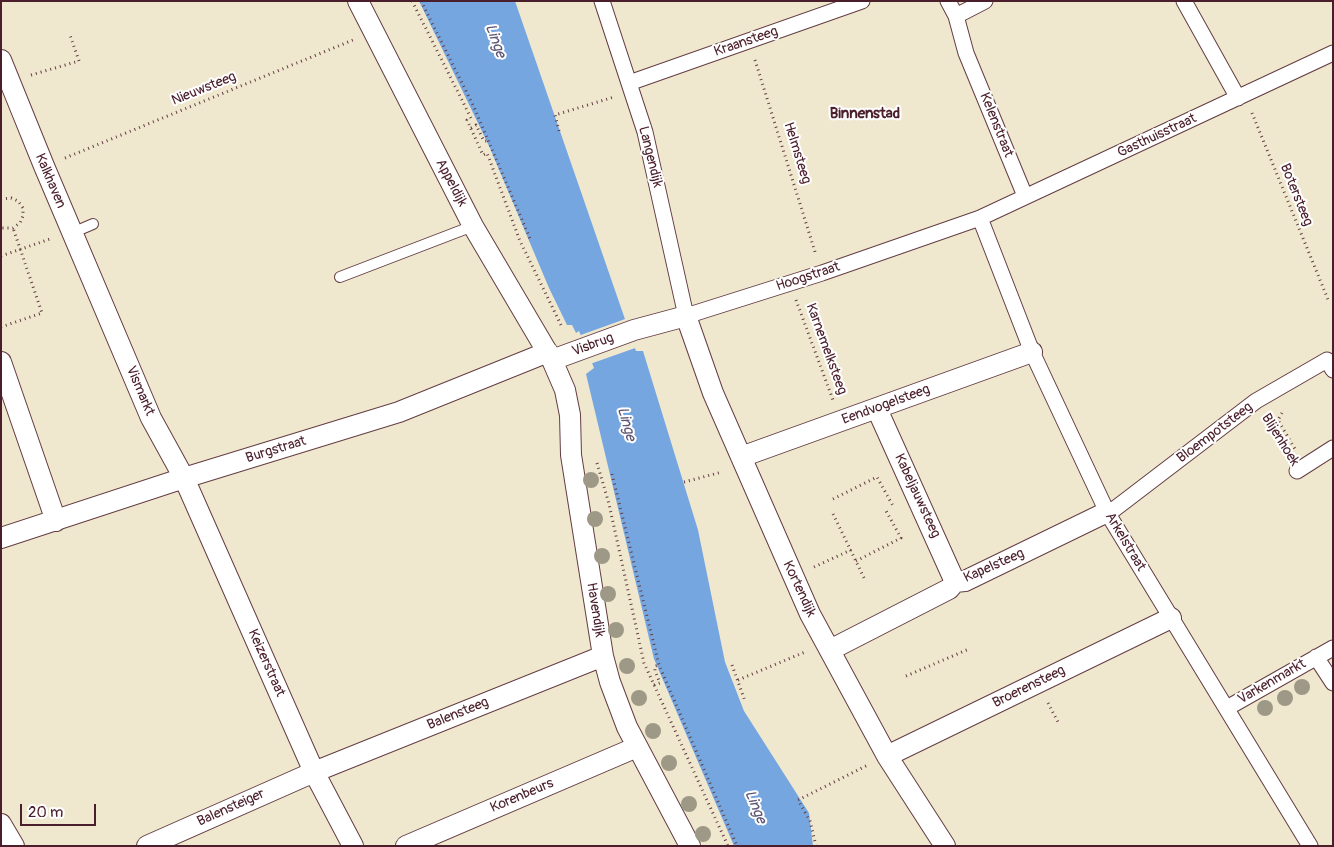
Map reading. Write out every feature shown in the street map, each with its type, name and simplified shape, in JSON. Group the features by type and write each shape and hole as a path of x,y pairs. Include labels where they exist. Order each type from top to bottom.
{"street":[{"name":"Appeldijk","path":"358,1 372,32 473,226 550,356"},
{"name":"Langendijk","path":"602,1 645,132 686,316"},
{"name":"Kraansteeg","path":"630,87 749,41 862,1"},
{"name":"Kelenstraat","path":"948,1 956,16 966,53 1026,196"},
{"path":"956,16 985,1"},
{"path":"1184,1 1241,97"},
{"name":"Gasthuisstraat","path":"980,218 1333,53"},
{"name":"Kalkhaven","path":"1,60 8,82 102,301"},
{"name":"Hoogstraat","path":"634,330 686,316 822,273 980,218"},
{"name":"Arkelstraat","path":"980,218 1032,352 1107,513 1310,846"},
{"name":"Vismarkt","path":"102,301 151,418 184,478"},
{"name":"Kortendijk","path":"686,316 713,393 810,614 887,756 945,846"},
{"name":"Visbrug","path":"550,356 582,349 634,330"},
{"name":"Eendvogelsteeg","path":"743,461 841,422 1032,352"},
{"name":"Burgstraat","path":"1,538 184,478 399,412 550,356"},
{"name":"Havendijk","path":"550,356 568,403 570,454 603,656 618,706 637,747 690,846"},
{"name":"Bloempotsteeg","path":"1107,513 1256,401 1330,365"},
{"path":"2,366 56,521"},
{"name":"Kabeljauwsteeg","path":"877,409 956,582"},
{"name":"Blijenhoek","path":"1301,469 1333,448"},
{"name":"Keizerstraat","path":"184,478 314,772 353,846"},
{"name":"Kapelsteeg","path":"828,647 949,589 956,582 965,581 1107,513"},
{"name":"Broerensteeg","path":"887,756 1172,618"},
{"name":"Varkenmarkt","path":"1227,708 1333,648"},
{"name":"Balensteeg","path":"314,772 603,656"},
{"name":"Varkenmarkt","path":"1316,657 1333,683"},
{"name":"Korenbeurs","path":"406,846 637,747"},
{"name":"Balensteiger","path":"148,846 314,772"},
{"path":"1,824 14,846"}],"lane":[{"path":"72,232 93,224"},
{"path":"340,277 473,226"}],"path":[{"path":"412,1 471,118 467,120 483,155 487,153 520,241 561,325"},
{"path":"421,1 474,104 531,241"},
{"name":"Nieuwsteeg","path":"44,166 372,32"},
{"path":"8,82 79,61 70,35"},
{"name":"Helmsteeg","path":"749,41 781,136 822,273"},
{"path":"559,130 554,115 572,110 630,87"},
{"name":"Botersteeg","path":"1241,97 1329,302"},
{"path":"471,128 476,125 484,141 489,141"},
{"path":"1,194 2,199 11,198 18,201 23,208 23,216 20,223 14,228 1,228"},
{"path":"1,327 42,313 14,228"},
{"path":"1,256 72,232"},
{"name":"Karnemelksteeg","path":"790,283 841,422"},
{"name":"Blijenhoek","path":"1256,401 1301,469"},
{"path":"1282,413 1278,420 1301,469"},
{"path":"595,457 609,504 644,663 728,846"},
{"path":"684,482 743,461"},
{"path":"612,474 659,665 737,846"},
{"path":"833,499 877,477 893,506"},
{"path":"856,561 901,538 886,509"},
{"path":"834,514 864,578"},
{"path":"841,530 848,527"},
{"path":"809,569 850,550"},
{"path":"738,680 767,667 828,647"},
{"path":"906,676 934,662 941,663 969,649"},
{"path":"654,685 660,682 655,666 659,665"},
{"path":"732,665 745,701"},
{"path":"816,846 810,821 798,800 887,756"}],"water":[{"name":"Linge","path":"419,1 515,1 636,351 643,351 698,530 725,662 744,711 809,813 813,846 734,846 654,659 586,374 594,368 579,331 576,333 572,325 567,325 549,288 489,146"}],"pier":[{"path":"628,318 638,347 590,364 578,336"}],"district":[{"name":"Binnenstad","path":"865,114"}]}
